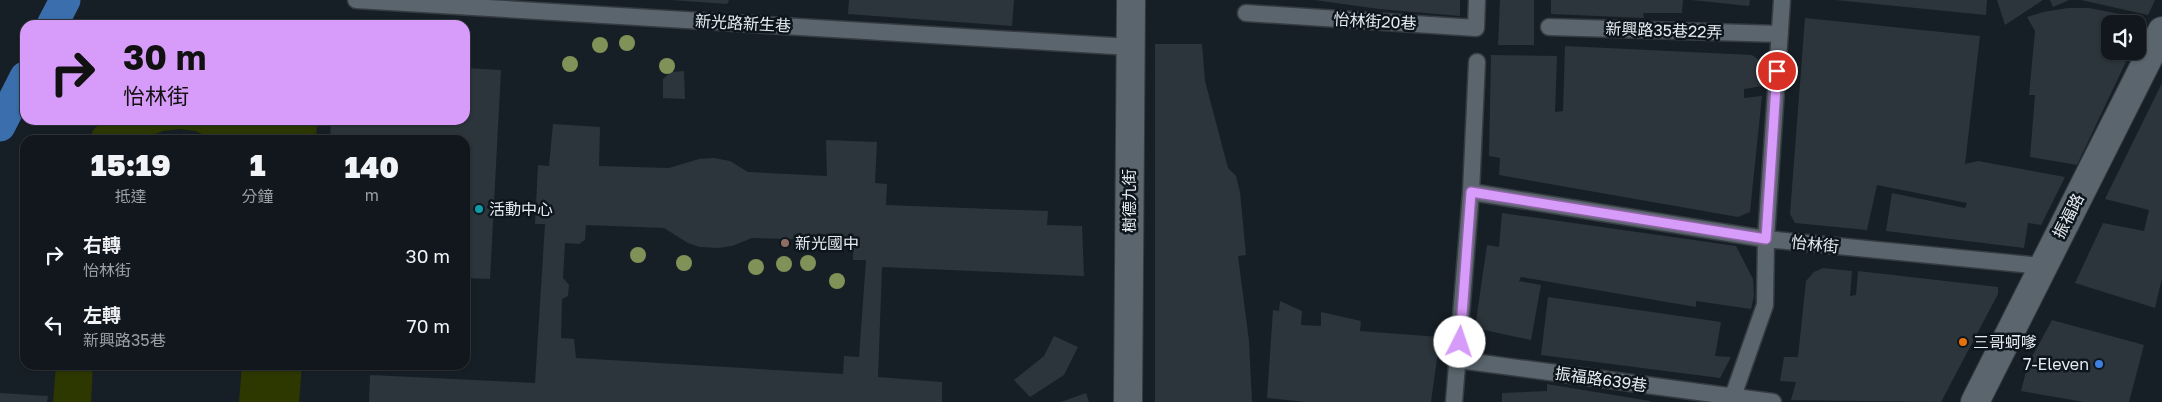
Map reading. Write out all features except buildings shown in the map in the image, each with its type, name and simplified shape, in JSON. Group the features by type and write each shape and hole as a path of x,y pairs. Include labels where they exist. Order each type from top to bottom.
{"street":[{"name":"樹德九街","path":"1128,402 1131,0"},
{"name":"振福路","path":"1975,402 2162,31"}],"lane":[{"name":"新光路新生巷","path":"356,0 439,2 1130,47"},
{"name":"怡林街20巷","path":"1246,13 1476,28 1477,0"},
{"path":"1732,400 1765,304 1766,239 1782,0"},
{"name":"新興路35巷22弄","path":"1549,27 1780,34"},
{"path":"1454,402 1459,360 1471,192 1477,62"},
{"name":"怡林街","path":"1471,192 1766,239 2042,266"},
{"name":"振福路639巷","path":"1459,360 1732,400 1773,402"}],"green space":[{"path":"98,125 317,125 316,135 204,135 195,131 180,129 163,131 153,135 91,135"},
{"path":"56,370 93,370 91,402 53,402"},
{"path":"242,370 302,370 299,402 239,402"}],"waterway":[{"path":"55,20 65,0"},
{"path":"0,126 20,87"}],"place":[{"name":"活動中心","path":"479,209"},
{"name":"新光國中","path":"785,243"},
{"name":"三哥蚵嗲","path":"1963,342"},
{"name":"7-Eleven","path":"2099,364"}],"route":[{"path":"1460,342 1471,192 1766,239 1777,71"}]}
